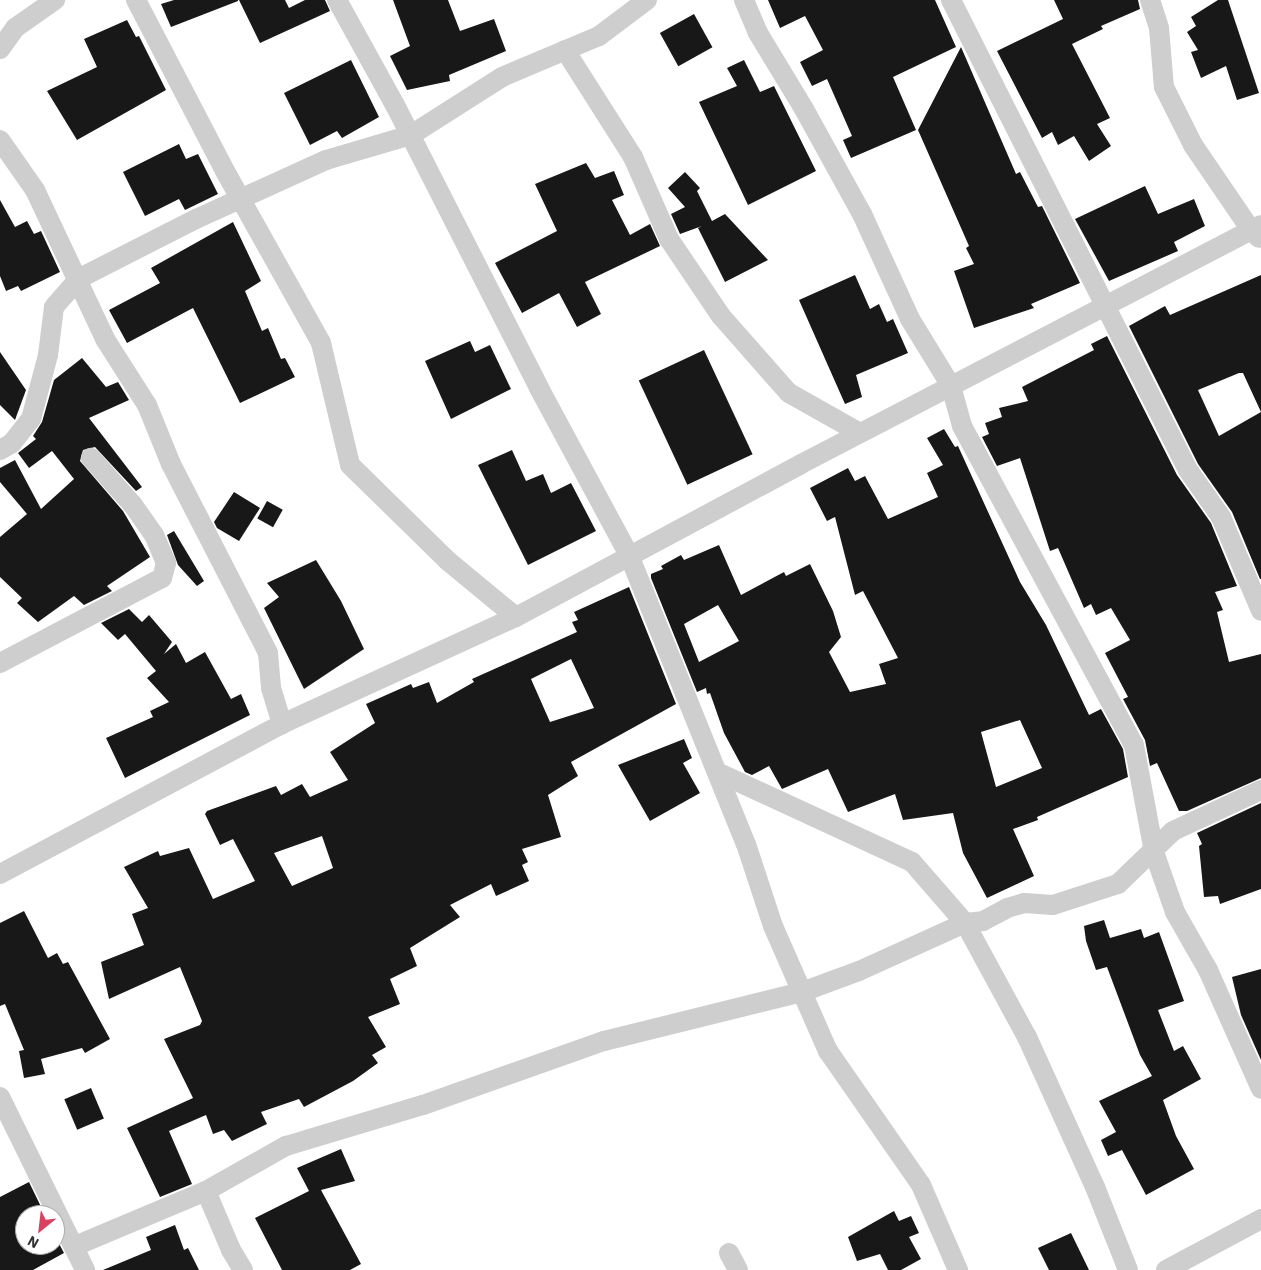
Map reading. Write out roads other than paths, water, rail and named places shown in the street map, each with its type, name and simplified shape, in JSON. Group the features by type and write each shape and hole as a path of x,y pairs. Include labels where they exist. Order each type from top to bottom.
{"street":[{"path":"0,49 15,28 54,0"},
{"path":"136,0 241,200 322,343 350,465 448,561 516,617"},
{"path":"337,0 411,135 539,388 629,555 746,844 773,926 828,1051 921,1185 958,1270"},
{"path":"0,450 12,443 32,418 48,355 54,308 78,279 196,219 326,160 411,135 502,77 600,36 647,0"},
{"path":"744,0 758,33 804,109 862,214 910,319 951,386 962,426 1134,745 1154,852 1175,912 1208,970 1261,1089"},
{"path":"951,0 1188,470 1221,517 1261,611"},
{"path":"0,874 282,724 516,617 860,433 1105,306 1258,232 1193,144 1164,87 1159,28 1150,0"},
{"path":"565,50 633,157 668,239 721,316 788,393 860,433"},
{"path":"0,140 35,190 105,339 147,405 171,464 268,653 271,688 282,724"},
{"path":"0,664 162,578 166,563 154,535 132,504 91,458"},
{"path":"717,772 912,862 965,922 1027,1038 1094,1186 1128,1270"},
{"path":"74,1246 206,1191 286,1146 423,1105 604,1041 802,992 859,971 965,922 983,921 1024,903 1053,905 1118,884 1154,852 1173,831 1261,790"},
{"path":"0,1097 85,1270"},
{"path":"206,1191 230,1250 243,1270"},
{"path":"1166,1270 1261,1219"}]}
